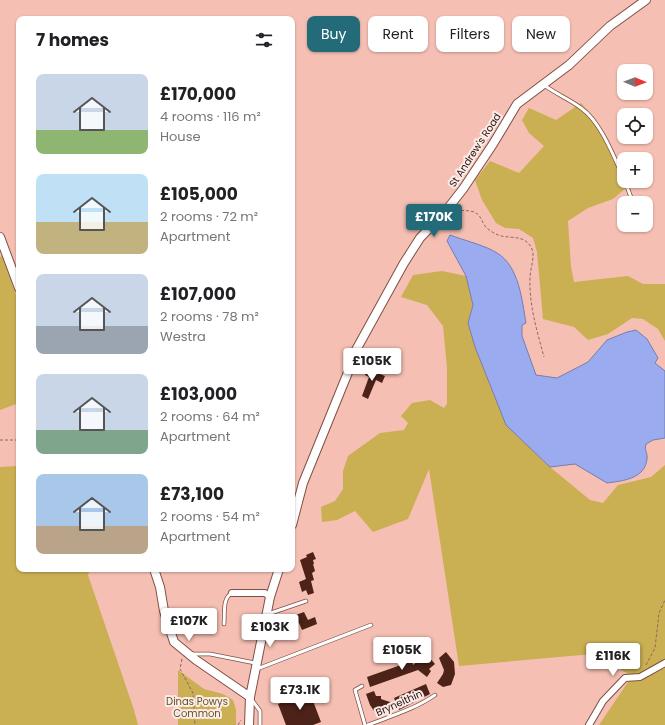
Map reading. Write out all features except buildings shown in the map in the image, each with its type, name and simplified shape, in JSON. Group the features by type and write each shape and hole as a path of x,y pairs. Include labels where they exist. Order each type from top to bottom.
{"street":[{"name":"St Andrew's Road","path":"295,513 303,482 356,350 404,263 420,238 448,208 493,144 517,104 569,65 610,26 646,0"},
{"path":"0,237 16,280"},
{"path":"155,572 160,587 164,611 174,642 250,697"},
{"path":"248,725 250,697 270,597 278,572"},
{"path":"232,593 265,593 270,597"},
{"path":"589,725 603,701 625,678 640,677 665,663"}],"lane":[{"path":"543,84 555,93 582,108 589,115 600,129 617,165"},
{"path":"224,624 226,600 228,595 232,593"},
{"path":"267,614 306,601"},
{"path":"186,652 210,654 256,667 371,625"},
{"path":"362,686 356,690 365,725"},
{"name":"Bryneithin","path":"368,725 406,710 435,695"},
{"path":"250,697 260,711 260,725"}],"path":[{"path":"448,208 463,212 472,211 480,216 485,226 493,233 500,237 521,238 528,242 533,249 530,278 532,310 544,357"},
{"path":"0,440 16,440"},
{"path":"646,665 655,648 659,613 665,600"},
{"path":"186,652 180,669 193,693 195,725"}],"green space":[{"path":"581,103 596,119 613,153 617,163 617,188 626,188 613,199 588,208 568,221 571,267 574,282 628,276 643,284 665,284 665,341 658,329 643,319 632,318 608,334 588,340 574,327 543,319 537,252 533,238 519,229 505,228 496,223 482,200 475,180 490,161 519,173 544,146 529,133 522,120 529,108 556,120"},
{"path":"2,256 16,295 16,404 0,410 0,257"},
{"path":"442,271 466,276 473,305 468,323 475,347 506,425 550,467 590,500 603,503 618,485 651,477 665,465 665,725 599,725 632,676 593,654 459,666 429,469 408,519 373,532 355,511 337,520 322,522 321,507 335,501 343,489 343,471 348,456 380,433 404,430 408,423 401,416 412,403 430,400 444,408 447,404 447,368 443,326 427,305 401,297 413,275"},
{"path":"16,466 16,572 89,572 88,575 138,725 0,725 0,467"},
{"name":"Dinas Powys Common","path":"178,670 204,689 223,694 233,700 236,710 236,725 178,725"}],"water":[{"path":"450,235 493,250 510,266 515,275 523,304 526,323 522,325 522,336 536,375 557,378 588,362 607,340 627,332 636,330 647,339 658,358 655,363 665,371 665,438 653,440 646,444 645,448 647,457 645,466 637,475 626,480 607,483 575,464 550,467 506,425 475,347 468,323 473,305 466,276 447,241"}]}
